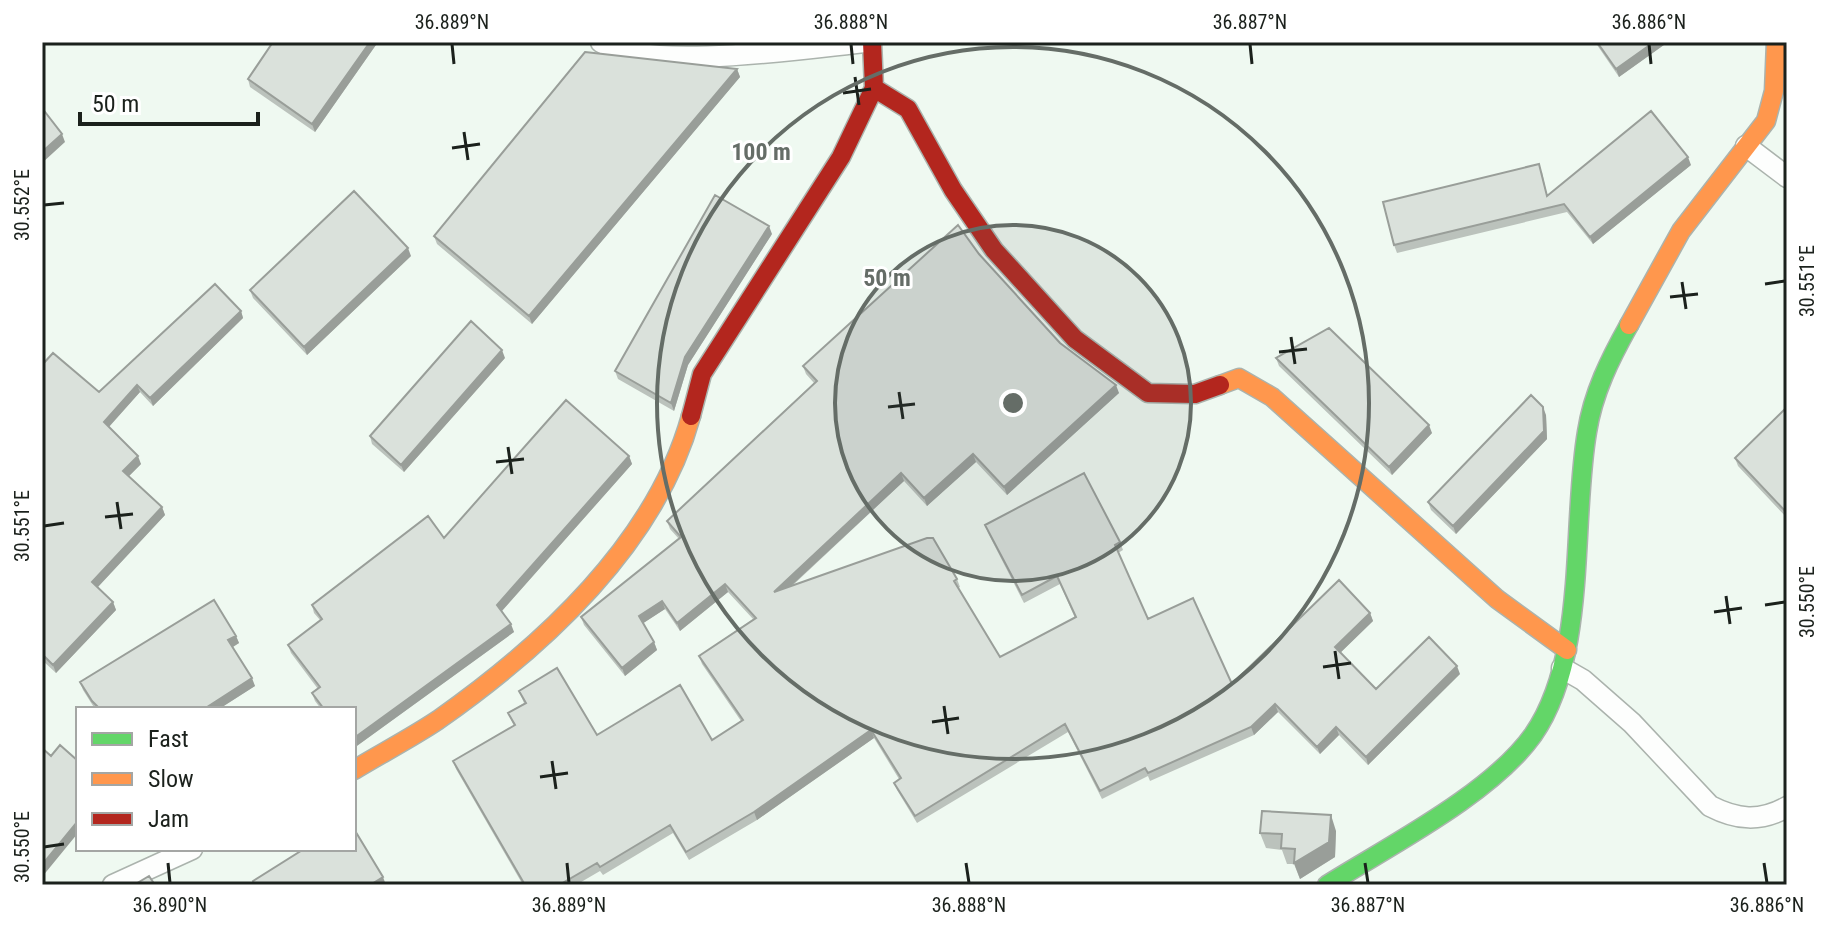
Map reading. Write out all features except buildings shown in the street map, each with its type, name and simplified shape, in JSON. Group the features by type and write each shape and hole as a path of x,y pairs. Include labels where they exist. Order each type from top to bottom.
{"street":[{"path":"601,42 626,53 650,56 740,54 865,42"},
{"path":"356,769 437,720 510,664 575,605 639,528 669,476 686,433 702,374 841,157 874,88 872,42"},
{"path":"1327,885 1455,805 1498,773 1532,736 1554,698 1564,659 1587,431 1605,368 1681,231 1766,121 1774,91 1776,42"},
{"path":"874,88 908,109 953,190 994,250 1075,339 1148,393 1195,394 1239,378 1272,397 1564,659 1632,723 1710,806 1742,818 1759,818 1787,807"},
{"path":"1746,146 1787,177"},
{"path":"113,885 188,851"}],"traffic: fast":[{"path":"1327,885 1466,798 1515,757 1533,735 1550,703 1570,629 1582,468 1593,404 1629,325"}],"traffic: slow":[{"path":"1629,325 1681,231 1766,121 1774,91 1776,42"},
{"path":"1220,385 1239,378 1272,397 1497,599 1567,650"},
{"path":"356,769 428,727 516,660 555,625 623,549 651,507 674,463 691,416"}],"traffic: jam":[{"path":"691,416 702,374 841,157 874,88 872,42"},
{"path":"874,88 908,109 953,190 994,250 1075,339 1148,393 1195,394 1220,385"}]}
